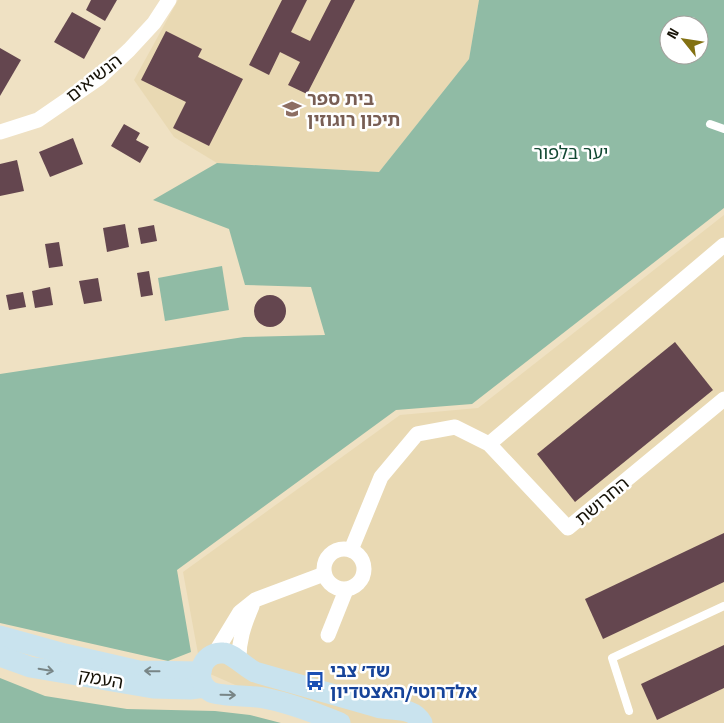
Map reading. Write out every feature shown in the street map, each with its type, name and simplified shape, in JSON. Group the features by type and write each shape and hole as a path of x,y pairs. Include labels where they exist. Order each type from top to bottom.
{"main road":[{"name":"העמק","path":"0,636 65,654 139,671 203,680 217,694 267,698 340,723"},
{"path":"203,680 204,661 215,653 229,654 239,663 255,672 388,710 405,710 413,713 422,723"},
{"name":"העמק","path":"0,656 30,667 153,688 190,689 203,680"}],"street":[{"name":"הנשיאים","path":"0,132 38,120 99,78 154,23 169,0"},
{"path":"489,444 724,245"},
{"name":"החרושת","path":"351,550 381,477 417,434 456,427 489,444 568,528 724,399"},
{"path":"338,549 351,550 362,558 365,572 358,584 346,590 340,589 330,584 324,574 325,561 338,549"},
{"path":"215,653 240,612 255,600 324,574"},
{"path":"328,635 346,590"},
{"path":"239,663 238,648 255,600"}],"lane":[{"path":"710,124 724,128"},
{"path":"629,711 612,658 724,606"}],"shaded area":[{"name":"בית ספר תיכון רוגוזין","path":"178,0 479,0 469,59 379,172 217,163 174,137 134,80"},
{"path":"724,215 724,723 322,723 201,670 183,572 400,415 478,408"}],"green space":[{"name":"יער בלפור","path":"479,0 724,0 724,208 472,404 396,410 177,570 191,652 168,661 0,623 0,374 244,337 325,335 311,287 245,285 229,229 153,200 217,163 379,172 469,59"},
{"path":"222,266 229,310 165,321 158,278"},
{"path":"0,678 45,696 127,709 215,711 250,715 281,723 0,723"}],"building":[{"path":"91,0 117,0 105,21 86,10"},
{"path":"282,0 307,0 291,32 310,41 331,0 355,0 307,94 288,85 300,62 280,52 269,75 249,65"},
{"path":"72,12 101,28 84,59 54,42"},
{"path":"166,31 202,49 198,57 243,79 209,146 173,128 186,102 141,80"},
{"path":"0,48 21,60 0,96"},
{"path":"124,124 140,133 136,140 149,147 140,163 111,146"},
{"path":"73,138 83,164 50,177 39,152"},
{"path":"17,160 24,191 0,196 0,164"},
{"path":"125,224 129,247 107,252 103,228"},
{"path":"154,225 157,241 141,244 138,228"},
{"path":"59,242 63,266 49,268 45,244"},
{"path":"149,271 153,295 141,297 137,273"},
{"path":"98,278 102,301 84,304 79,281"},
{"path":"50,287 53,305 35,308 32,291"},
{"path":"23,292 26,307 9,310 6,295"},
{"path":"270,295 281,300 286,311 281,322 270,327 259,322 254,311 259,300"},
{"path":"675,342 713,390 575,502 537,454"},
{"path":"724,533 724,582 603,639 585,599"},
{"path":"724,645 724,688 657,720 641,684"}],"place":[{"name":"בית ספר תיכון רוגוזין","path":"292,109"},
{"name":"שד׳ צבי אלדרוטי/האצטדיון","path":"315,681"}]}
